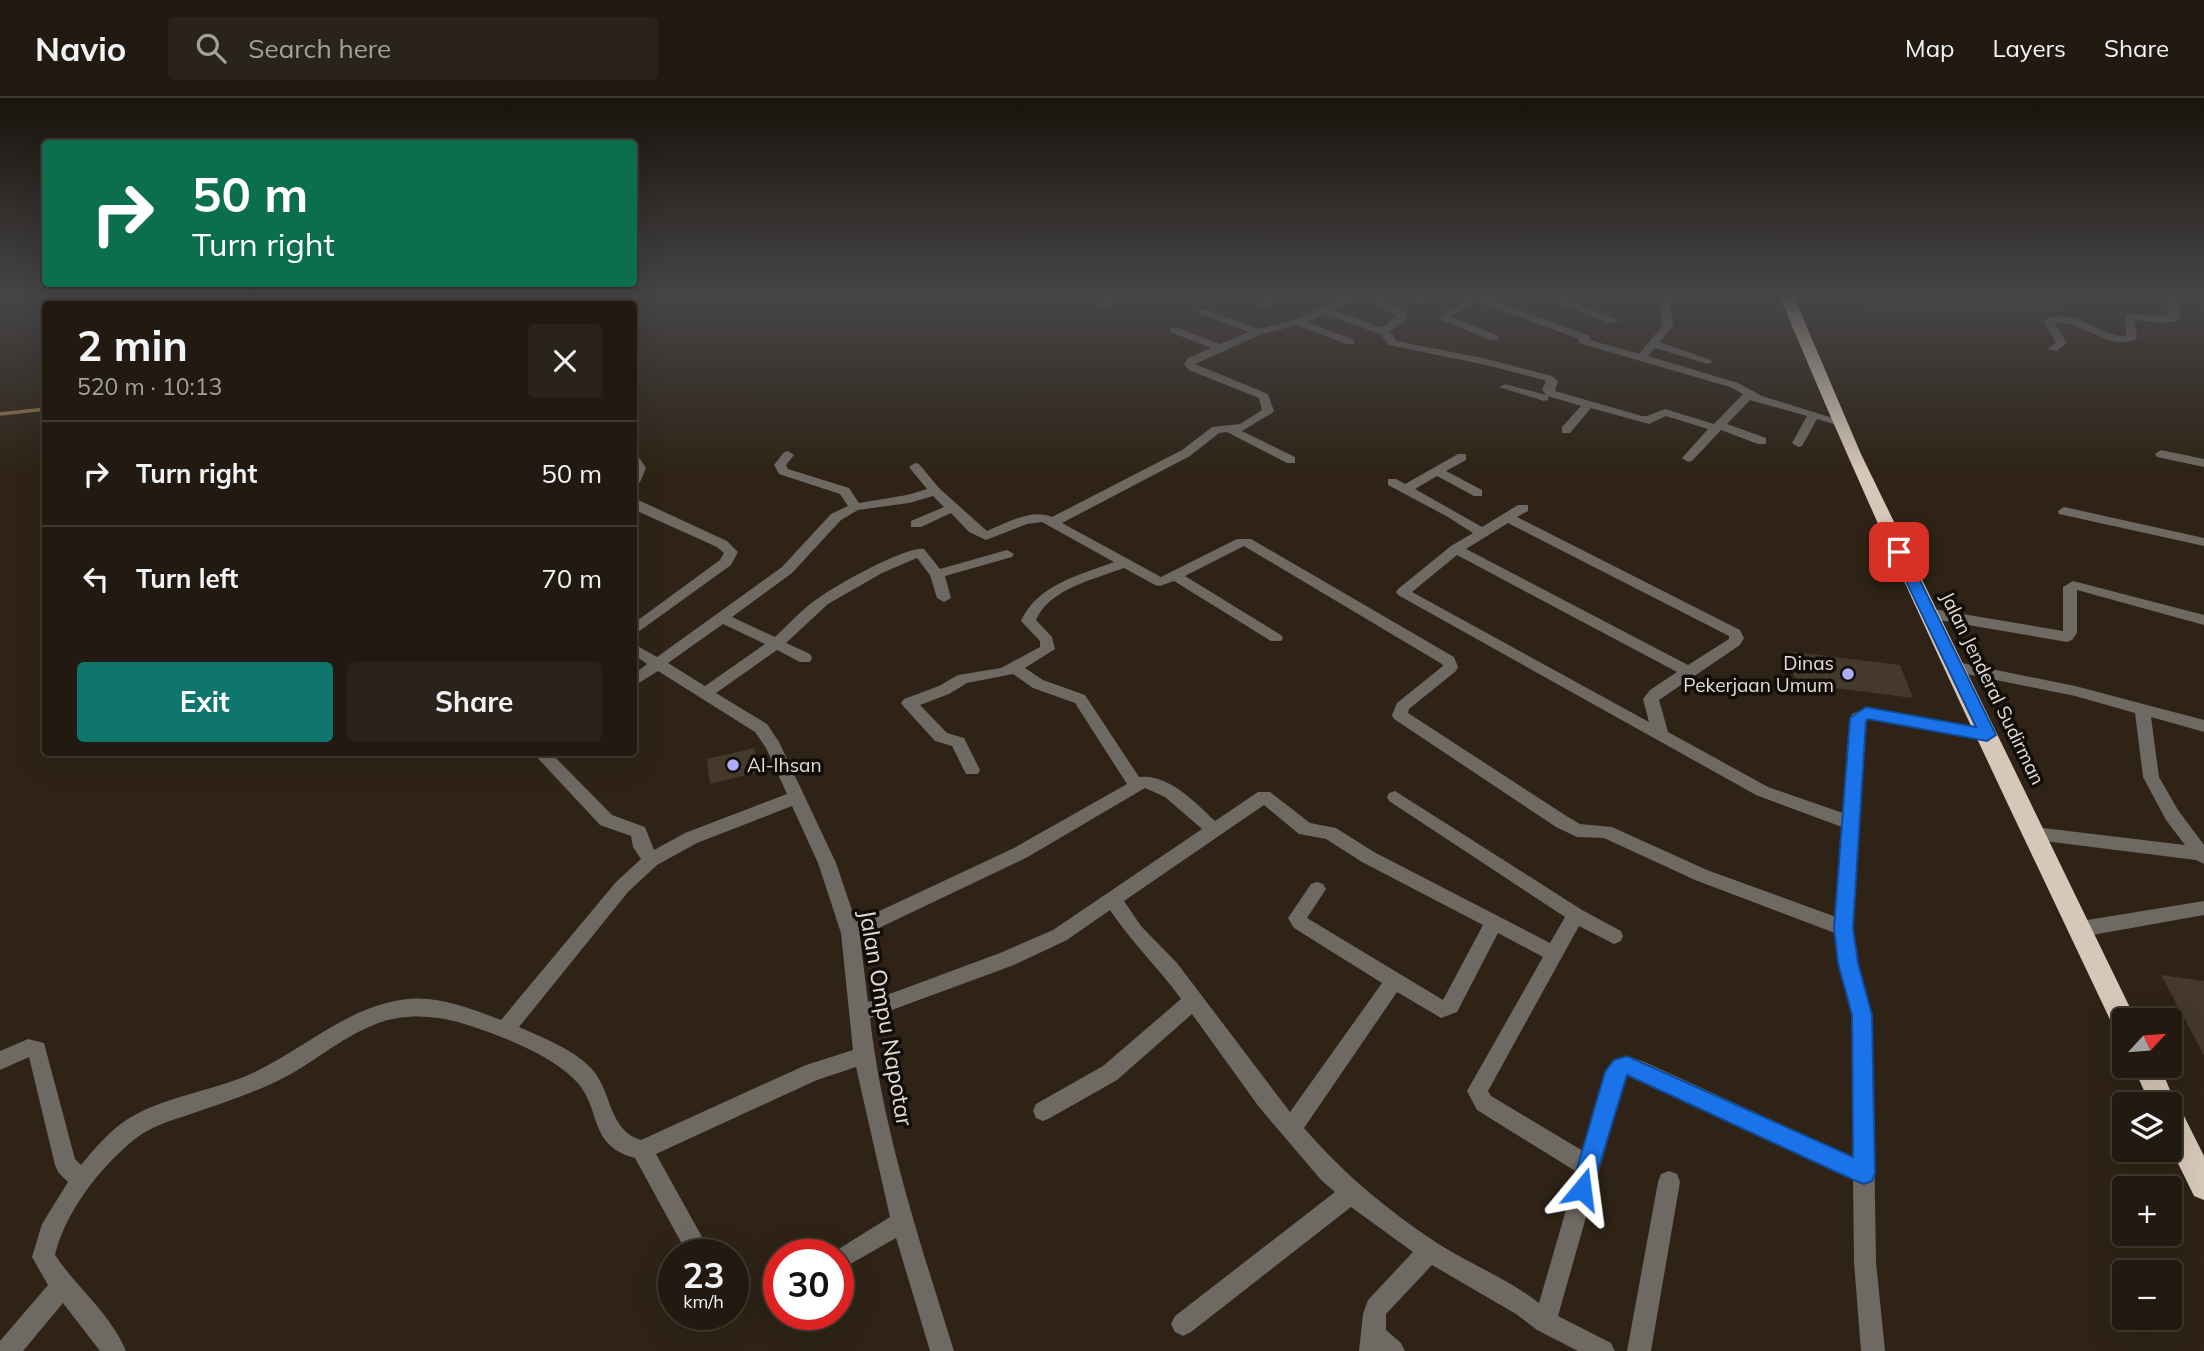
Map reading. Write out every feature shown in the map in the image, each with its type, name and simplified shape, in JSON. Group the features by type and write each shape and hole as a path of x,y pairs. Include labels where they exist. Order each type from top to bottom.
{"highway":[{"name":"Jalan Jenderal Sudirman","path":"1812,355 1927,613 2118,1008"},
{"path":"2182,1136 2197,1160 2204,1186"}],"street":[{"path":"1053,522 1186,453 1216,430 1243,427 1268,411 1268,404 1257,391 1199,371 1189,364 1203,355"},
{"path":"1455,355 1550,379 1552,381 1543,399"},
{"path":"1632,355 1734,385 1757,397 1840,422"},
{"path":"1691,355 1708,361"},
{"path":"1505,387 1543,399 1589,404 1644,420 1668,413 1762,441"},
{"path":"1688,458 1744,397 1757,397"},
{"path":"1566,430 1589,404"},
{"path":"1798,443 1814,414"},
{"path":"1227,428 1291,460"},
{"path":"2161,453 2204,463"},
{"path":"788,455 780,463 783,471 845,491 855,507"},
{"path":"1405,489 1462,457"},
{"path":"915,467 952,508 986,536 1031,518 1053,522 1160,582 1242,541 1246,542 1448,661 1451,667 1402,707 1400,715 1562,822 1577,830 1606,832 1701,875 1844,928"},
{"path":"1437,471 1478,493"},
{"path":"1392,482 1453,514 1483,534"},
{"path":"637,679 787,570 836,517 855,507 909,499 935,491"},
{"path":"637,503 722,544 731,552 726,562 637,628"},
{"path":"916,524 952,508"},
{"path":"1522,508 1456,549 1404,592 1762,791 1851,823"},
{"path":"2064,511 2204,542"},
{"path":"1508,518 1735,633 1735,642 1651,699 1661,736"},
{"path":"1456,549 1689,671"},
{"path":"706,693 776,645 823,601 890,564 919,552 937,574 944,598"},
{"path":"937,574 1007,554"},
{"path":"972,770 958,741 940,737 909,703 944,690 963,679 996,675 1048,649 1047,640 1028,621 1030,614 1042,600 1072,584 1127,562"},
{"path":"1175,576 1276,638"},
{"path":"1927,613 2067,637 2070,633 2070,587 2073,585 2204,620"},
{"path":"723,618 805,658"},
{"name":"Jalan Ompu Napotar","path":"637,651 761,728 773,746 827,863 850,933 864,1056 902,1222 942,1351"},
{"path":"1952,666 2075,691 2204,726"},
{"path":"1014,667 1038,684 1080,699 1136,785"},
{"path":"2142,709 2151,777 2172,815 2202,856"},
{"path":"1873,1351 1866,1262 1862,1015 1848,963 1844,928 1860,715 1866,713 1987,735"},
{"path":"544,756 606,820 639,832 642,846 651,860"},
{"path":"850,933 1020,853 1091,814 1136,785 1151,782 1161,787 1214,830"},
{"path":"860,1013 1007,959 1060,935 1265,796 1305,829 1330,833 1368,857 1554,954"},
{"path":"1395,797 1576,915 1614,936"},
{"path":"504,1031 622,887 651,860 691,838 795,798"},
{"path":"2035,834 2202,856"},
{"path":"1317,889 1316,895 1297,918 1298,921 1434,1006 1447,1008 1494,922"},
{"path":"1113,900 1134,931 1170,969 1266,1100 1351,1193 1430,1251 1524,1306 1545,1322 1603,1351"},
{"path":"2081,929 2204,908"},
{"path":"1576,915 1477,1091 1484,1103 1589,1167"},
{"path":"1291,1129 1394,981"},
{"path":"1043,1111 1110,1073 1193,1001"},
{"path":"114,1351 78,1300 62,1286 43,1257 49,1234 83,1181 117,1140 138,1124 270,1075 322,1043 373,1017 404,1008 423,1007 449,1011 504,1031 560,1058 583,1073 593,1088 609,1134 626,1148 642,1150 813,1072 864,1056"},
{"path":"0,1061 28,1048 37,1049 52,1097 66,1165 83,1181"},
{"path":"1545,1322 1616,1072 1622,1066 1627,1065 1864,1173"},
{"path":"642,1150 692,1239"},
{"path":"1639,1351 1669,1182"},
{"path":"1183,1324 1351,1193"},
{"path":"854,1250 902,1222"},
{"path":"1380,1347 1373,1315 1376,1308 1430,1251"},
{"path":"7,1351 62,1286"}],"building":[{"name":"Dinas Pekerjaan Umum","path":"1786,651 1900,665 1913,698 1796,683"},
{"name":"Al-Ihsan","path":"754,748 759,772 710,784 707,759"},
{"path":"2161,975 2204,981 2204,1055 2182,1014 2182,1008 2179,1008"}],"waterway":[{"path":"0,414 42,409"}],"place":[{"name":"Dinas Pekerjaan Umum","path":"1848,674"},
{"name":"Al-Ihsan","path":"733,765"}],"route":[{"path":"1582,1189 1616,1072 1627,1065 1864,1173 1862,1015 1848,963 1844,928 1858,718 1866,713 1987,735 1899,552"}]}
